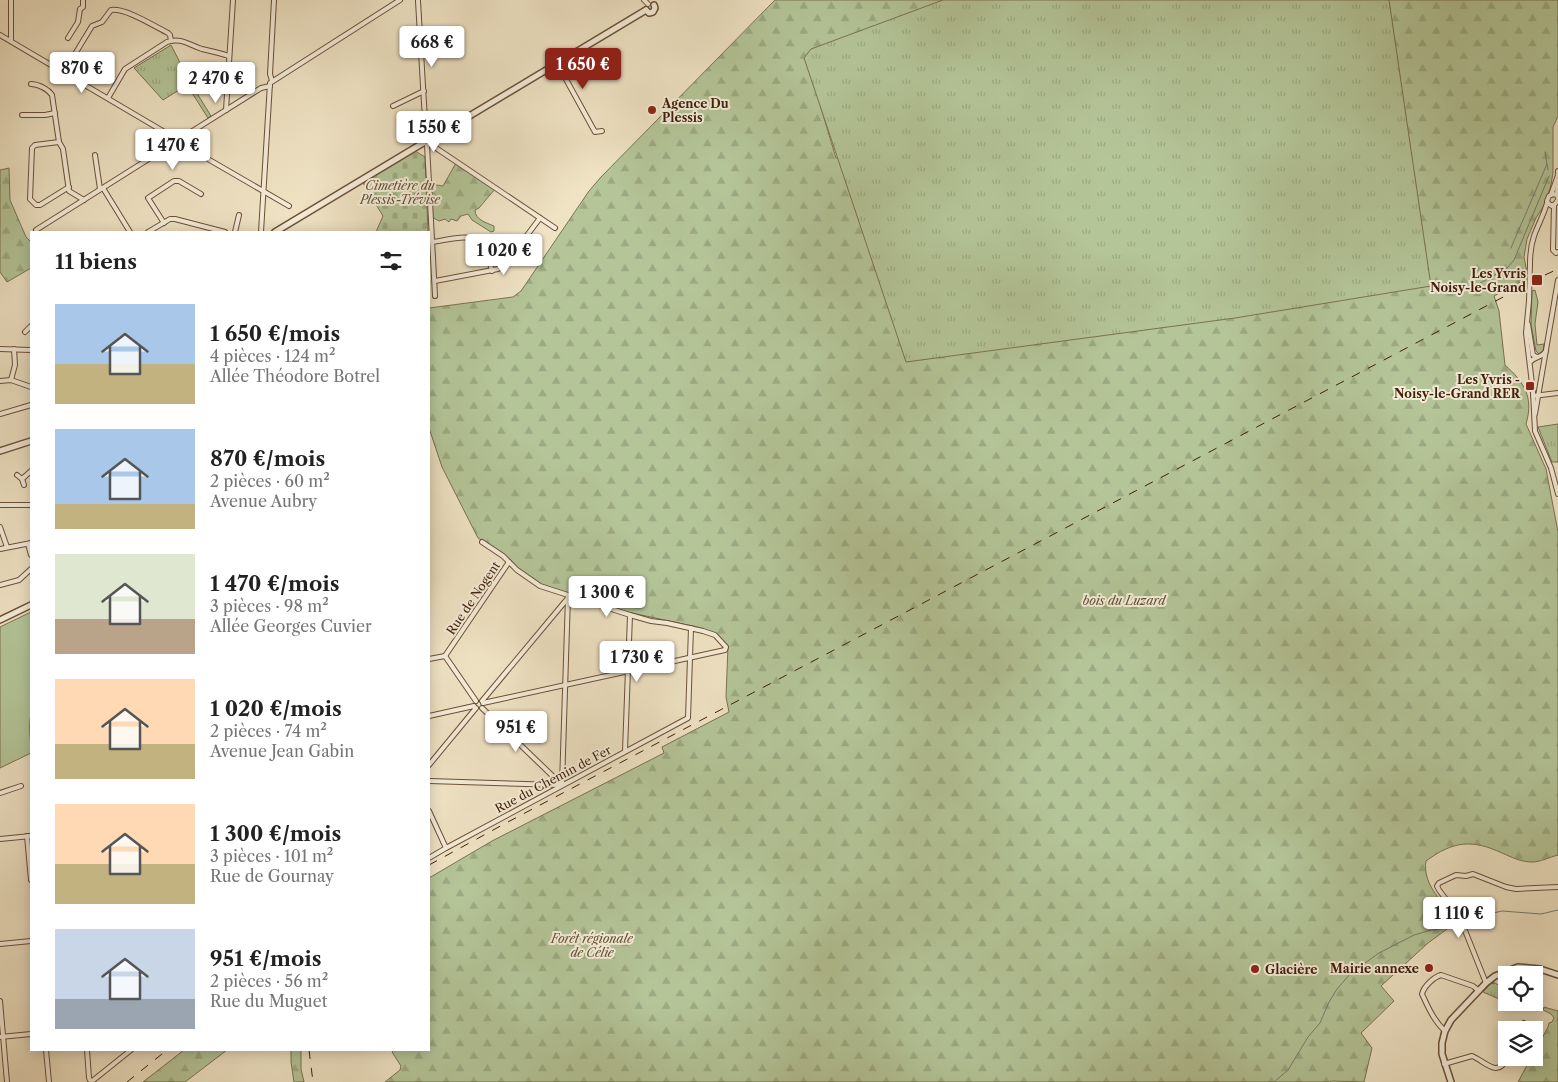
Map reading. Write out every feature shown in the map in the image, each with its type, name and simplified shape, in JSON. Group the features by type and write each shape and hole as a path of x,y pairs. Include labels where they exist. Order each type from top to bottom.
{"street":[{"path":"11,0 11,41"},
{"path":"68,38 78,22 80,9 83,7 83,0"},
{"path":"226,110 233,0"},
{"path":"262,231 274,0"},
{"path":"174,138 178,135 183,137 400,0"},
{"path":"417,0 427,142 432,242 431,259 435,281 435,296"},
{"path":"648,3 660,0"},
{"path":"646,10 649,13 653,12 655,8 648,3"},
{"path":"277,231 646,10 648,3"},
{"path":"64,72 92,26 102,22 111,10 122,11 168,33 171,41"},
{"path":"0,35 174,138"},
{"path":"108,98 125,69 171,41 181,40 197,48 229,56"},
{"path":"557,62 595,132 602,131"},
{"path":"31,84 36,84 52,95 59,142 63,149 70,191 84,200"},
{"path":"393,106 424,90"},
{"path":"22,115 55,113"},
{"path":"182,144 183,137"},
{"path":"174,138 174,143"},
{"path":"59,142 32,148 30,199 36,205 40,205 69,187"},
{"path":"427,142 555,228"},
{"path":"174,143 179,146 182,144 289,206"},
{"path":"36,230 174,143"},
{"path":"95,155 101,189 129,231"},
{"path":"1546,211 1558,197 1558,171"},
{"path":"1557,178 1548,198 1546,211 1534,236 1530,251 1526,333 1531,371 1534,431 1551,468 1558,494"},
{"path":"164,223 148,198 174,181 179,181 201,194"},
{"path":"1550,195 1554,194 1558,197"},
{"path":"1548,203 1553,205"},
{"path":"1553,205 1553,250 1557,252"},
{"path":"235,231 240,214"},
{"path":"1542,218 1548,217 1554,223"},
{"path":"435,281 498,269 504,265 540,218"},
{"path":"150,231 170,219 175,219 214,231"},
{"path":"432,242 465,237 471,238 484,247 492,271"},
{"path":"1534,419 1558,280"},
{"path":"1552,313 1558,312"},
{"path":"1528,320 1533,354 1545,360"},
{"path":"25,332 30,327"},
{"path":"0,349 30,350"},
{"path":"11,380 15,365 14,349"},
{"path":"1530,362 1533,358 1539,357 1546,351"},
{"path":"1531,371 1536,375 1543,373"},
{"path":"0,381 11,380 30,387"},
{"path":"1533,396 1558,393"},
{"path":"0,414 30,405"},
{"path":"0,451 30,441"},
{"path":"22,479 30,473"},
{"path":"17,474 22,479 24,485"},
{"path":"0,505 30,505"},
{"path":"0,527 7,547"},
{"path":"482,542 503,556 517,570 540,586 568,597 651,621 667,622 715,635 726,649 483,704"},
{"path":"0,548 29,543"},
{"name":"Rue de Nogent","path":"445,656 509,562"},
{"path":"0,585 19,580 30,570"},
{"path":"562,785 568,597"},
{"path":"430,716 475,707 479,709 568,597"},
{"path":"0,618 30,604"},
{"path":"625,751 630,615"},
{"path":"690,658 691,628"},
{"path":"430,660 445,656 476,701 483,704 562,785"},
{"name":"Rue du Chemin de Fer","path":"430,857 688,718 690,658"},
{"path":"430,764 475,707 476,701"},
{"path":"430,781 562,785"},
{"path":"0,794 21,786"},
{"path":"430,813 446,848"},
{"path":"0,838 29,836 30,858"},
{"path":"1486,984 1460,918 1437,886 1440,882 1456,875 1466,876 1473,874 1516,889 1558,887"},
{"path":"0,944 30,941"},
{"path":"1451,1082 1444,1064 1442,1046 1445,1031 1451,1020 1478,991 1495,976 1518,967 1542,969 1558,975"},
{"path":"1445,1031 1438,1024 1422,994 1424,988 1441,975 1473,986 1478,991"},
{"path":"0,1001 7,1082"},
{"path":"2,1036 30,1034"},
{"path":"46,1051 49,1082"},
{"path":"87,1051 91,1082 130,1051"},
{"path":"1444,1064 1472,1056 1490,1067 1497,1068 1500,1066"}],"green space":[{"name":"bois du Luzard","path":"775,0 963,0 806,58 836,158 871,153 1255,0 1558,0 1558,116 1553,127 1553,172 1551,185 1545,204 1536,218 1527,239 1524,257 1528,278 1494,296 1499,311 1505,365 1526,391 1529,406 1526,424 1546,469 1558,532 1558,855 1528,862 1481,846 1463,844 1445,849 1426,861 1427,878 1435,894 1458,921 1428,943 1381,986 1394,1001 1361,1033 1372,1048 1364,1082 385,1082 400,1070 401,1066 393,1051 430,1051 430,877 492,841 664,753 662,747 729,712 726,697 728,646 715,634 697,627 618,610 540,584 516,567 505,555 478,538 442,467 430,431 430,308 513,297 521,291 589,191"},
{"path":"943,0 1389,0 1431,286 1235,318 906,362 804,58 811,49"},
{"path":"171,45 190,82 211,116 208,118 187,85 163,100 134,68"},
{"name":"Cimetière du Plessis-Trévise","path":"415,151 425,157 428,231 376,231 383,216 363,183"},
{"path":"456,163 495,189 479,208 475,210 479,219 494,226 494,231 491,232 472,220 468,214 461,216 457,221 451,219 449,222 445,219 439,221 432,217 430,184 443,186"},
{"path":"9,168 10,200 26,237 30,241 30,269 7,282 0,272 0,170"},
{"path":"1535,290 1538,302 1535,324 1537,345 1544,344 1543,351 1539,354 1536,351 1531,325 1532,291"},
{"path":"1558,424 1558,462 1552,462 1538,427"},
{"path":"30,612 30,753 0,768 0,627"},
{"path":"1493,982 1498,985 1498,999 1483,992 1491,983 1494,984"},
{"path":"1544,1007 1558,1011 1558,1082 1518,1082 1527,1066 1543,1066 1543,1036 1549,1023 1554,1018 1543,1010"},
{"path":"183,1051 226,1051 185,1082 143,1082"},
{"path":"291,1051 301,1051 301,1069 304,1082 294,1082"}],"waterway":[{"path":"1545,152 1548,170"},
{"path":"1511,248 1547,164"},
{"path":"1468,290 1507,268 1514,260 1549,176"},
{"path":"1464,922 1475,917 1502,911 1541,914 1558,910"},
{"path":"1274,1082 1288,1070 1308,1037 1320,1023 1337,989 1351,973 1379,953 1414,935 1431,930 1450,928 1460,924"}],"railway":[{"path":"1545,275 1558,269"},
{"path":"430,864 1526,285"},
{"path":"127,1082 166,1051"},
{"path":"309,1051 313,1082"}],"place":[{"name":"Agence Du Plessis","path":"652,110"},
{"name":"Les Yvris Noisy-le-Grand","path":"1537,280"},
{"name":"Les Yvris - Noisy-le-Grand RER","path":"1530,386"},
{"name":"Mairie annexe","path":"1429,968"},
{"name":"Glacière","path":"1255,969"}],"park label":[{"name":"Forêt régionale de Célie","path":"592,945"}]}
